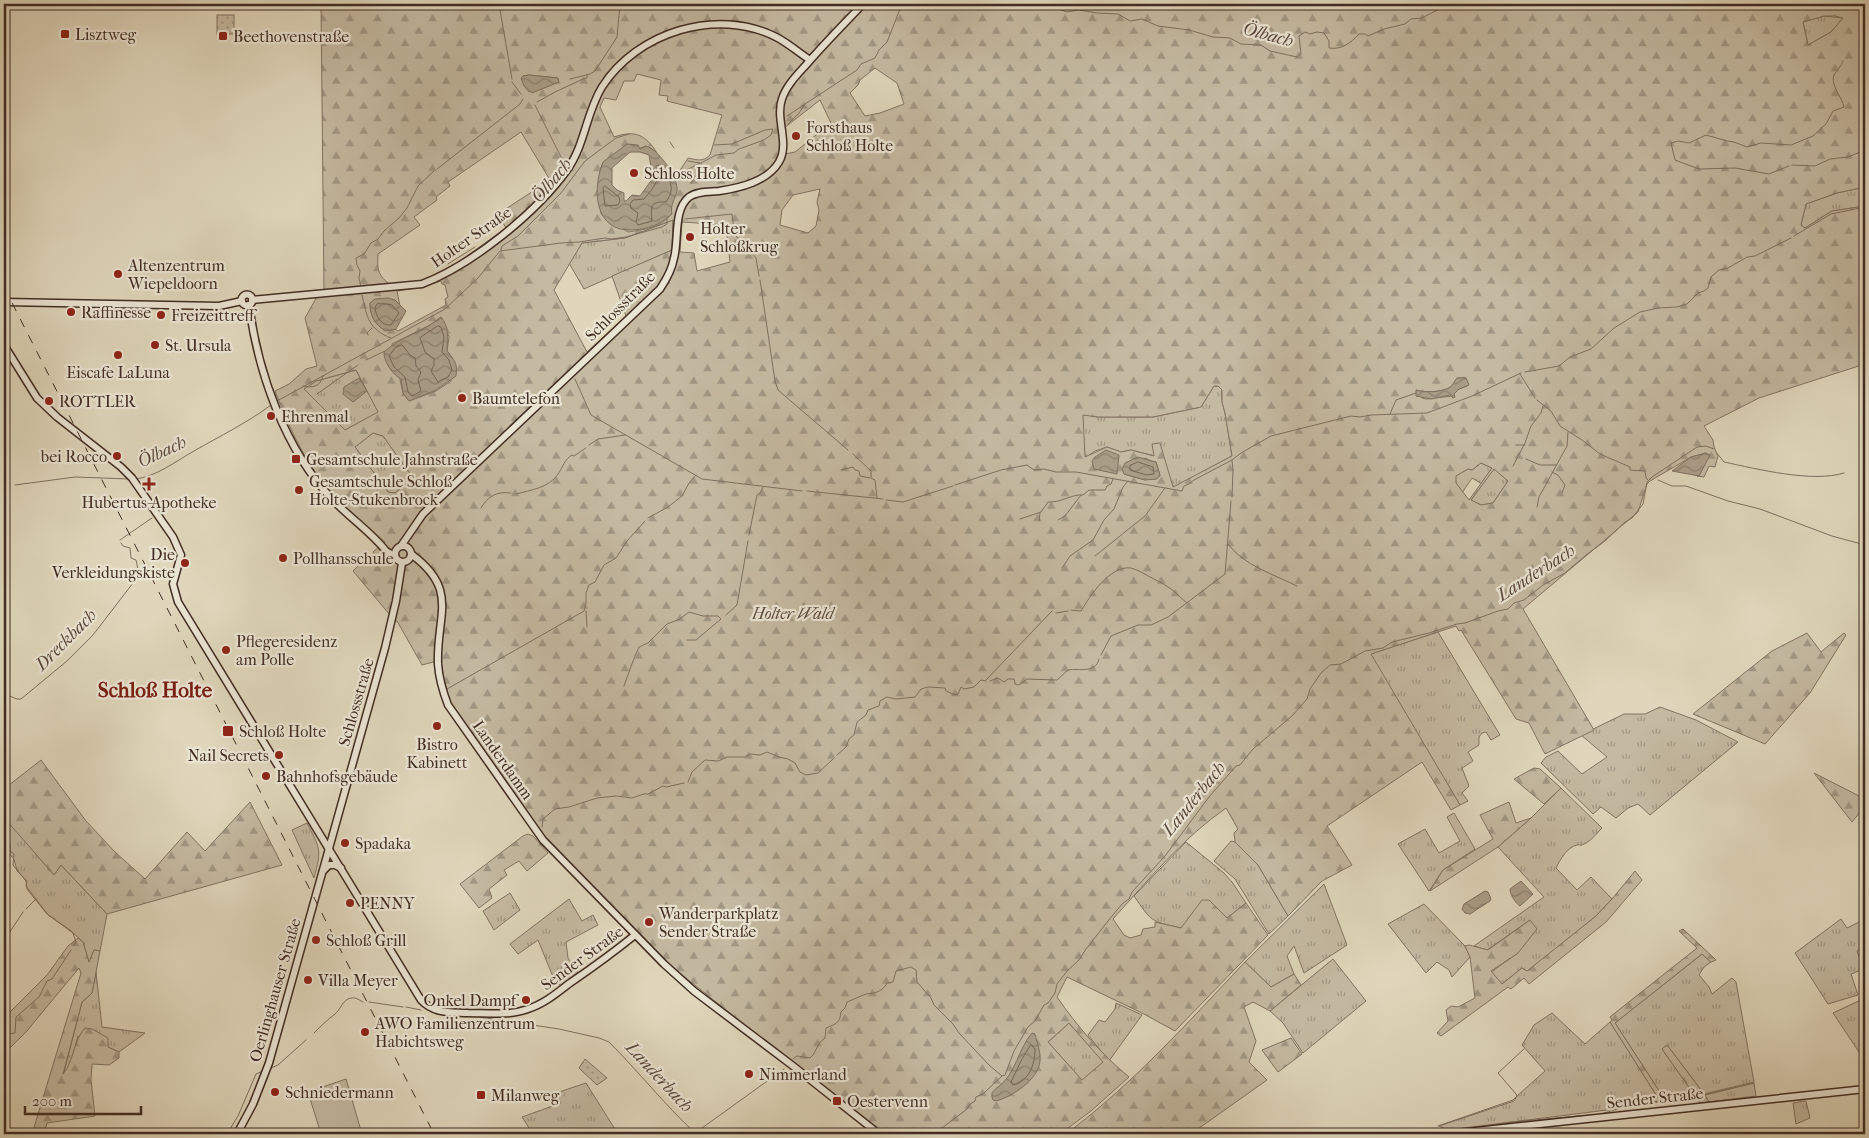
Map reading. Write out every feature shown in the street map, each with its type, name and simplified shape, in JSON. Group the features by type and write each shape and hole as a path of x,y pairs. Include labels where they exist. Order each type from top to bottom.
{"main road":[{"name":"Schlossstraße","path":"328,848 387,640 397,591 396,579 411,532 423,514 660,289 674,260 681,208 688,198 699,193 741,186 764,177 774,169 780,160 782,151 780,117 782,97 810,60 863,4"},
{"name":"Holter Straße","path":"4,302 219,306 242,301 242,298 247,295 250,296 250,303 422,284 448,273 516,225 540,200 572,162 594,102 615,69 644,47 669,33 702,25 739,26 776,37 810,60"},
{"name":"Landerdamm","path":"250,303 256,348 274,402 292,442 333,500 382,546 427,568 438,582 443,598 438,664 442,691 448,705 543,840 635,935"},
{"name":"Sender Straße","path":"4,346 37,398 57,417 121,467 134,481 180,550 181,558 173,584 178,602 422,1000 430,1008 440,1011 506,1014 528,1010 548,999 635,935 694,991 793,1066 878,1134"},
{"name":"Oerlinghauser Straße","path":"237,1134 251,1109 269,1064 328,848"},
{"path":"322,872 329,865 336,865 341,868"},
{"name":"Sender Straße","path":"1448,1134 1865,1089"}],"green space":[{"name":"Holter Wald","path":"321,4 1865,4 1865,187 1837,193 1806,204 1801,225 1805,228 1832,211 1865,206 1865,364 1759,398 1704,426 1713,440 1718,456 1715,467 1709,466 1704,477 1697,476 1699,476 1706,453 1691,457 1650,481 1647,484 1638,512 1523,609 1594,730 1545,754 1529,723 1516,719 1461,630 1459,631 1456,626 1371,654 1460,805 1451,810 1422,762 1327,826 1352,865 1322,881 1288,916 1258,865 1235,842 1234,833 1238,829 1226,808 1210,820 1166,860 1113,919 1124,935 1130,938 1141,935 1143,929 1155,927 1155,922 1181,928 1202,900 1209,900 1227,918 1246,903 1268,935 1175,1031 1067,977 1057,997 1090,1039 1129,1077 1091,1111 1060,1134 881,1134 666,962 547,840 450,703 445,691 441,660 422,665 397,621 391,619 390,615 353,571 364,560 367,563 375,555 373,552 385,542 348,510 316,474 293,434 275,391 289,384 306,369 317,366 305,318 319,293 324,292","holes":["1824,16 1843,18 1831,32 1808,45 1803,22","875,68 897,83 904,104 880,113 865,116 850,93 860,80","637,74 661,80 659,95 668,96 667,101 722,115 710,155 702,160 688,158 679,172 673,176 676,189 671,213 668,218 658,225 628,232 601,214 599,181 603,162 646,146 657,153 639,135 628,134 614,137 600,107 604,98 616,100 624,81 634,81","523,76 558,78 529,92 524,86","820,100 831,123 795,152 785,154 784,128","521,132 550,180 498,214 506,228 446,271 422,281 391,285 383,279 379,272 378,254 420,225 414,217 437,200 436,197 450,186 448,182","820,189 817,202 819,210 816,226 808,233 780,225 782,210 793,195","673,220 672,250 612,276 626,316 587,352 554,290 582,243 625,238","682,222 726,225 730,262 697,271 694,253 680,252","441,281 445,285 448,297 445,299 446,305 398,331 380,327 374,319 370,303 395,300 400,306 397,291 423,287","441,317 449,337 447,351 450,354 451,381 436,391 409,401 403,393 392,344 430,325","356,370 378,412 345,430 304,389 316,381","1457,378 1466,378 1467,386 1459,389 1452,396 1426,399 1422,398 1416,390 1424,392 1437,391 1449,388","1214,386 1218,386 1222,390 1222,402 1232,456 1173,487 1160,443 1152,444 1154,456 1131,450 1121,452 1107,447 1085,457 1083,415 1098,417 1153,417 1201,407","373,433 383,436 413,478 395,493 388,492 355,447","1145,458 1156,462 1160,476 1145,480 1124,474","1481,463 1492,468 1469,500 1456,483 1456,476 1468,469 1472,470","1494,469 1508,481 1493,503 1481,505 1471,500","1069,1023 1103,1062 1082,1080 1048,1042"]},
{"path":"217,15 234,15 234,34 217,34"},
{"path":"1824,16 1843,18 1831,32 1808,45 1803,22"},
{"path":"1865,187 1865,206 1832,211 1805,228 1801,225 1806,204 1837,193"},
{"path":"673,220 672,250 584,289 569,263 582,243 625,238"},
{"path":"356,370 379,412 345,430 304,389 316,381"},
{"path":"1214,386 1218,386 1222,390 1222,402 1232,456 1174,487 1155,456 1131,450 1121,452 1107,447 1095,451 1085,458 1082,414 1098,417 1153,417 1201,407"},
{"path":"373,433 383,436 413,478 395,493 388,492 355,447"},
{"path":"1481,463 1492,468 1482,484 1472,478 1462,493 1456,483 1455,476 1468,469 1472,470"},
{"path":"1494,468 1508,481 1493,503 1481,505 1471,500"},
{"path":"1438,632 1500,735 1491,740 1486,732 1482,733 1479,737 1479,745 1468,752 1473,761 1462,768 1469,786 1462,793 1468,801 1460,805 1370,654"},
{"path":"1807,633 1821,652 1844,633 1846,635 1810,693 1765,744 1693,714 1772,651"},
{"path":"1660,707 1696,720 1738,742 1650,815 1638,804 1628,808 1616,818 1601,807 1593,814 1541,763 1546,757 1558,751 1582,774 1607,757 1581,735 1624,714 1645,714"},
{"path":"41,760 86,821 115,852 145,879 187,832 205,851 250,802 282,865 107,914 61,865 54,875 7,821 4,823 4,789"},
{"path":"1534,768 1540,769 1561,788 1544,804 1514,779"},
{"path":"1814,773 1865,799 1865,806 1852,822"},
{"path":"1561,788 1602,828 1587,843 1570,848 1556,868 1577,890 1591,877 1612,899 1596,916 1527,972 1522,968 1502,984 1491,972 1518,953 1530,920 1487,950 1474,946 1544,897 1498,847"},
{"path":"1509,802 1516,823 1531,818 1498,847 1430,891 1443,870 1493,839 1480,815"},
{"path":"1454,813 1475,849 1443,870 1429,891 1398,844 1425,829 1439,853 1460,841 1447,817"},
{"path":"7,820 54,875 61,865 107,914 100,951 94,950 89,963 83,942 70,930 48,915 26,886 27,881 17,871 14,859 4,848 4,823"},
{"path":"307,823 315,838 319,855 314,878 292,830"},
{"path":"528,834 533,836 548,853 527,871 519,861 504,870 507,875 489,889 492,898 479,908 460,884"},
{"path":"1231,841 1235,842 1258,865 1288,916 1269,934 1235,879 1214,861"},
{"path":"1186,842 1224,873 1246,903 1227,918 1209,900 1181,928 1171,926 1157,922 1149,916 1134,896"},
{"path":"1635,871 1642,880 1606,922 1529,984 1524,978 1511,989 1508,987 1441,1036 1437,1033 1448,1021 1446,1010 1451,1006 1458,1007 1475,998 1470,957 1465,946 1469,945 1488,950 1530,920 1537,929 1518,953 1491,971 1502,984 1522,968 1527,971 1596,916"},
{"path":"1324,884 1347,945 1304,973 1294,946 1287,956 1294,974 1271,987 1245,962"},
{"path":"510,893 520,910 494,930 483,911"},
{"path":"569,899 582,921 593,915 598,925 566,942 568,958 578,973 561,985 556,984 538,940 518,954 510,944"},
{"path":"1424,904 1465,946 1470,957 1452,977 1449,970 1437,962 1426,973 1388,924"},
{"path":"1841,919 1847,928 1865,919 1865,948 1857,951 1864,969 1851,974 1858,995 1828,1004 1795,953"},
{"path":"1683,929 1716,960 1711,962 1702,954 1615,1023 1665,1100 1660,1101 1610,1022 1612,1020 1610,1017 1697,948 1679,931"},
{"path":"78,938 83,942 89,962 94,950 100,951 92,993 82,1002 63,1074 67,1069 78,1039 85,1028 92,1029 108,1038 108,1047 119,1052 119,1058 109,1065 92,1064 91,1080 95,1116 47,1123 44,1134 32,1134 81,973 79,968 26,1032 4,1054 4,1018 47,975 68,946"},
{"path":"1702,954 1711,962 1704,967 1699,975 1712,994 1732,978 1736,982 1754,1082 1704,1094 1667,1045 1662,1049 1694,1094 1665,1100 1615,1023"},
{"path":"1333,959 1366,1001 1303,1053 1283,1023 1270,1011"},
{"path":"1245,962 1271,987 1294,974 1301,985 1270,1011 1253,1002 1244,1007 1256,1041 1249,1062 1267,1080 1195,1131 1176,1134 1125,1134 1124,1130 1106,1132 1106,1134 1087,1134 1087,1128 1070,1131 1139,1072"},
{"path":"96,972 102,1027 145,1033 119,1052 78,1036 71,1062 63,1076 82,1002 92,993"},
{"path":"1865,998 1865,1061 1833,1013"},
{"path":"1116,1003 1142,1015 1109,1061 1088,1035 1099,1020 1105,1022 1115,1009"},
{"path":"1552,1013 1585,1044 1610,1022 1660,1101 1623,1106 1615,1109 1448,1130 1439,1126 1514,1101 1517,1096 1545,1071 1522,1045 1534,1025"},
{"path":"1069,1023 1104,1062 1082,1081 1048,1042"},
{"path":"1291,1038 1302,1054 1278,1072 1262,1050"},
{"path":"1667,1045 1709,1102 1700,1103 1662,1049"},
{"path":"585,1059 607,1078 597,1085 579,1068"},
{"path":"346,1079 362,1134 321,1134 308,1092"},
{"path":"586,1083 618,1134 533,1134 522,1117 561,1103 556,1093"},
{"path":"1754,1083 1756,1096 1709,1102 1705,1095"},
{"path":"1806,1101 1810,1118 1796,1124 1793,1103"}],"water":[{"path":"529,75 558,78 559,82 532,93 524,86 521,78"},
{"path":"627,144 638,145 640,149 646,146 651,148 667,165 677,185 672,205 672,214 658,224 646,228 626,230 615,227 606,220 598,200 597,188 603,162","holes":["630,152 640,152 649,155 653,178 640,196 632,195 624,201 624,193 612,185 612,168"]},
{"path":"388,298 395,300 406,311 396,329 385,331 373,319 370,303 375,299"},
{"path":"441,317 447,329 447,351 456,365 456,376 436,390 409,401 403,393 401,379 389,367 385,360 384,352"},
{"path":"359,378 367,391 353,402 343,394 344,387"},
{"path":"1457,378 1466,378 1469,385 1459,389 1453,398 1450,395 1431,399 1416,396 1416,390 1433,392 1449,388"},
{"path":"1106,450 1119,455 1117,474 1094,469 1092,461"},
{"path":"1706,453 1710,455 1699,476 1672,471 1691,457"},
{"path":"1138,457 1156,462 1160,475 1157,479 1145,480 1124,474 1122,469 1125,463"},
{"path":"1521,881 1533,894 1520,906 1513,898 1510,889"},
{"path":"1485,891 1488,892 1490,901 1470,914 1465,913 1462,909 1464,904"},
{"path":"1032,1033 1035,1034 1040,1054 1040,1061 1035,1074 1030,1081 1009,1096 996,1101 993,1100 992,1092 1009,1075 1023,1046"}],"waterway":[{"path":"499,4 512,79"},
{"path":"570,79 595,71 617,37 620,4"},
{"name":"Ölbach","path":"788,124 805,104 857,70 861,64 875,58 879,50 887,42 902,4"},
{"name":"Ölbach","path":"1011,4 1028,4"},
{"name":"Ölbach","path":"1031,4 1067,12 1079,10 1118,14 1130,21 1142,19 1158,26 1189,30 1213,37 1230,38 1241,44 1261,45 1270,51 1297,57 1301,54 1299,36 1305,32 1310,34 1324,33 1329,41 1329,48 1338,48 1349,43 1359,34 1368,36 1384,29 1405,24 1411,19 1422,18 1447,5 1453,7 1459,4"},
{"path":"1789,166 1769,174 1735,168 1699,169 1675,160 1671,143 1678,141 1689,143 1706,135 1747,147 1761,143 1791,145 1813,136 1826,124 1833,111 1844,107 1833,79 1843,61"},
{"path":"537,102 587,78 587,75"},
{"path":"512,82 521,94"},
{"path":"437,169 520,104 523,99"},
{"name":"Ölbach","path":"787,116 805,104"},
{"path":"535,105 564,163"},
{"name":"Ölbach","path":"691,184 700,170 701,163 716,155 734,153 739,149 764,140 771,135 773,129 765,130 732,144 714,145"},
{"name":"Ölbach","path":"501,250 502,246 518,236 561,193 585,161 616,138 629,134"},
{"name":"Ölbach","path":"670,142 674,148"},
{"path":"1792,165 1815,166 1830,159 1848,157 1865,150"},
{"name":"Ölbach","path":"688,161 700,163"},
{"name":"Ölbach","path":"681,173 700,163"},
{"path":"361,287 360,271 356,258 364,254 371,243 378,239 399,218 407,208 418,186 434,171"},
{"path":"547,188 562,171"},
{"path":"1794,236 1831,214 1865,207"},
{"path":"685,219 732,214 735,235 756,258 759,276"},
{"name":"Ölbach","path":"277,401 445,309 478,278 500,251 626,237 662,227 667,224 667,219"},
{"path":"1525,372 1559,366 1570,357 1591,349 1614,328 1640,312 1687,304 1698,293 1708,288 1711,277 1719,270 1728,268 1747,257 1755,256 1791,238"},
{"path":"448,264 475,247"},
{"path":"760,280 775,381 778,390 848,450"},
{"path":"362,295 365,310 373,326 377,331 391,338"},
{"path":"368,335 367,333 372,328"},
{"name":"Ölbach","path":"366,360 385,351"},
{"name":"Ölbach","path":"317,394 358,365"},
{"path":"955,485 1001,470 1027,465 1034,470 1076,472 1182,491 1184,486 1271,436 1351,416 1427,413 1472,396 1521,373"},
{"path":"1520,374 1535,398"},
{"name":"Ölbach","path":"303,386 316,386 323,376"},
{"path":"575,379 591,415 702,479 802,491"},
{"path":"1390,414 1396,400 1416,393"},
{"path":"1537,400 1551,411 1560,426 1600,454 1630,467 1630,470 1645,471 1648,480"},
{"name":"Ölbach","path":"135,479 143,478 166,468 243,424 271,405"},
{"path":"1513,466 1525,443 1531,426 1541,413 1543,406"},
{"path":"1537,507 1539,497 1567,446 1568,432"},
{"path":"589,445 598,439 625,435"},
{"path":"1516,445 1525,445"},
{"name":"Landerbach","path":"793,1059 797,1056 810,1058 813,1055 820,1042 825,1038 826,1028 838,1021 847,1002 865,994 878,991 887,983 893,982 896,971 911,967 916,970 917,982 931,998 934,1005 989,1065 1002,1076 1005,1075 1014,1051 1028,1027 1035,1021 1044,1005 1048,1003 1055,993 1057,984 1068,970 1079,960 1122,904 1129,899 1132,892 1165,856 1209,797 1253,749 1292,716 1307,699 1310,689 1321,673 1330,665 1341,664 1365,651 1383,648 1392,642 1465,623 1508,609 1514,603 1524,600 1543,585 1565,573 1632,518 1643,504 1647,482 1652,477 1697,447 1706,446 1714,449"},
{"path":"516,494 539,488 550,482 558,474 569,457 586,448"},
{"name":"Landerbach","path":"1716,452 1724,462 1785,474 1831,476 1844,473"},
{"path":"853,454 871,471 871,478 875,480 877,498"},
{"path":"1526,459 1540,465 1556,465"},
{"path":"1232,460 1232,497"},
{"path":"841,470 853,467 859,471 860,476 870,478"},
{"path":"1552,472 1558,475 1565,485 1562,493"},
{"path":"648,518 668,507 682,496 696,475"},
{"name":"Ölbach","path":"15,485 75,477 129,479"},
{"path":"1020,519 1041,512 1048,502 1083,495 1089,490 1105,490 1113,479"},
{"name":"Landerbach","path":"1658,480 1672,486 1686,486 1728,501 1760,509 1832,536 1865,545"},
{"path":"1062,568 1070,556 1093,540 1104,520 1114,509 1123,487 1128,481"},
{"path":"886,500 903,502 953,486"},
{"path":"749,535 757,495 763,487"},
{"path":"1095,556 1145,516 1165,488"},
{"path":"807,491 883,499"},
{"path":"481,508 493,495 511,493"},
{"path":"1058,520 1065,516 1081,495"},
{"path":"1101,655 1111,636 1138,625 1151,625 1168,617 1225,574 1231,501"},
{"path":"1039,521 1040,513"},
{"name":"Dreckbach","path":"120,540 152,518"},
{"path":"447,689 584,611 589,585 595,582 604,565 616,558 627,541 645,521"},
{"path":"726,615 737,605 748,541"},
{"name":"Dreckbach","path":"121,543 123,546 130,548 131,558 136,560 139,574"},
{"path":"1228,544 1251,564 1297,586"},
{"path":"1071,610 1081,611 1108,576 1123,568 1140,571 1173,590 1187,603"},
{"name":"Dreckbach","path":"7,695 21,699 67,661 93,635 133,583"},
{"path":"586,611 587,627"},
{"path":"986,680 1052,611"},
{"path":"1056,613 1068,611"},
{"path":"624,686 639,647 648,643 667,624 680,619 689,612 703,616 718,616 721,619 696,640 687,640"},
{"path":"990,681 998,678 1004,682 1008,679 1014,679 1015,684 1019,685 1027,679 1057,680 1068,670 1091,669 1097,664 1099,659"},
{"path":"837,755 846,747 849,739 854,735 857,722 866,715 868,710 879,706 880,701 887,697 896,699 915,697 921,689 928,687 945,688 946,691 955,695 958,694 961,687 964,689 974,687 981,680 986,681"},
{"path":"688,782 692,772 705,760 718,761 727,757 745,757 750,754 760,755 767,752 795,763 800,772 806,775 818,773 833,759"},
{"path":"542,827 543,819 555,809 569,807 597,798 616,796 632,798 648,794 663,786 684,783"},
{"path":"4,843 10,845 10,851 14,854 13,865 26,881 27,889 47,914 73,933 76,942 74,945"},
{"path":"26,909 36,899"},
{"path":"4,941 23,912"},
{"path":"4,1035 15,1033 16,1017 39,997 47,981 52,979 71,950"},
{"name":"Landerbach","path":"314,1033 348,999 354,998 363,1002"},
{"name":"Landerbach","path":"369,1002 403,1007"},
{"name":"Landerbach","path":"406,1007 421,1010"},
{"name":"Landerbach","path":"436,1014 443,1014"},
{"name":"Landerbach","path":"472,1016 559,1029 609,1042 695,1133 784,1069"},
{"name":"Landerbach","path":"271,1068 278,1065 306,1040"},
{"path":"1438,1126 1513,1100 1517,1096 1516,1094 1498,1073 1524,1049"},
{"name":"Landerbach","path":"227,1134 238,1116 256,1074 263,1071"},
{"path":"934,1134 967,1109 975,1101 976,1097 983,1094 1002,1076"},
{"path":"1475,1128 1511,1122 1601,1114 1624,1107 1699,1096 1754,1083"},
{"path":"1413,1134 1425,1133"}],"railway":[{"path":"4,287 434,1134"}],"place":[{"name":"Lisztweg","path":"65,34"},
{"name":"Beethovenstraße","path":"223,36"},
{"name":"Forsthaus Schloß Holte","path":"796,136"},
{"name":"Schloss Holte","path":"634,173"},
{"name":"Holter Schloßkrug","path":"690,237"},
{"name":"Altenzentrum Wiepeldoorn","path":"118,274"},
{"name":"Raffinesse","path":"71,312"},
{"name":"Freizeittreff","path":"161,315"},
{"name":"St. Ursula","path":"155,345"},
{"name":"Eiscafe LaLuna","path":"118,355"},
{"name":"Baumtelefon","path":"462,398"},
{"name":"ROTTLER","path":"49,401"},
{"name":"Ehrenmal","path":"271,416"},
{"name":"bei Rocco","path":"117,456"},
{"name":"Gesamtschule Jahnstraße","path":"296,459"},
{"name":"Hubertus-Apotheke","path":"149,484"},
{"name":"Gesamtschule Schloß Holte-Stukenbrock","path":"299,490"},
{"name":"Pollhansschule","path":"283,558"},
{"name":"Die Verkleidungskiste","path":"185,563"},
{"name":"Pflegeresidenz am Polle","path":"226,650"},
{"name":"Bistro Kabinett","path":"437,726"},
{"name":"Schloß Holte","path":"228,731"},
{"name":"Nail Secrets","path":"279,755"},
{"name":"Bahnhofsgebäude","path":"266,776"},
{"name":"Spadaka","path":"345,843"},
{"name":"PENNY","path":"350,903"},
{"name":"Wanderparkplatz Sender Straße","path":"649,922"},
{"name":"Schloß Grill","path":"316,940"},
{"name":"Villa Meyer","path":"308,980"},
{"name":"Onkel Dampf","path":"526,1000"},
{"name":"AWO Familienzentrum Habichtsweg","path":"365,1032"},
{"name":"Nimmerland","path":"749,1074"},
{"name":"Schniedermann","path":"275,1092"},
{"name":"Milanweg","path":"481,1095"},
{"name":"Oestervenn","path":"837,1101"}],"district":[{"name":"Schloß Holte","path":"155,690"}]}
